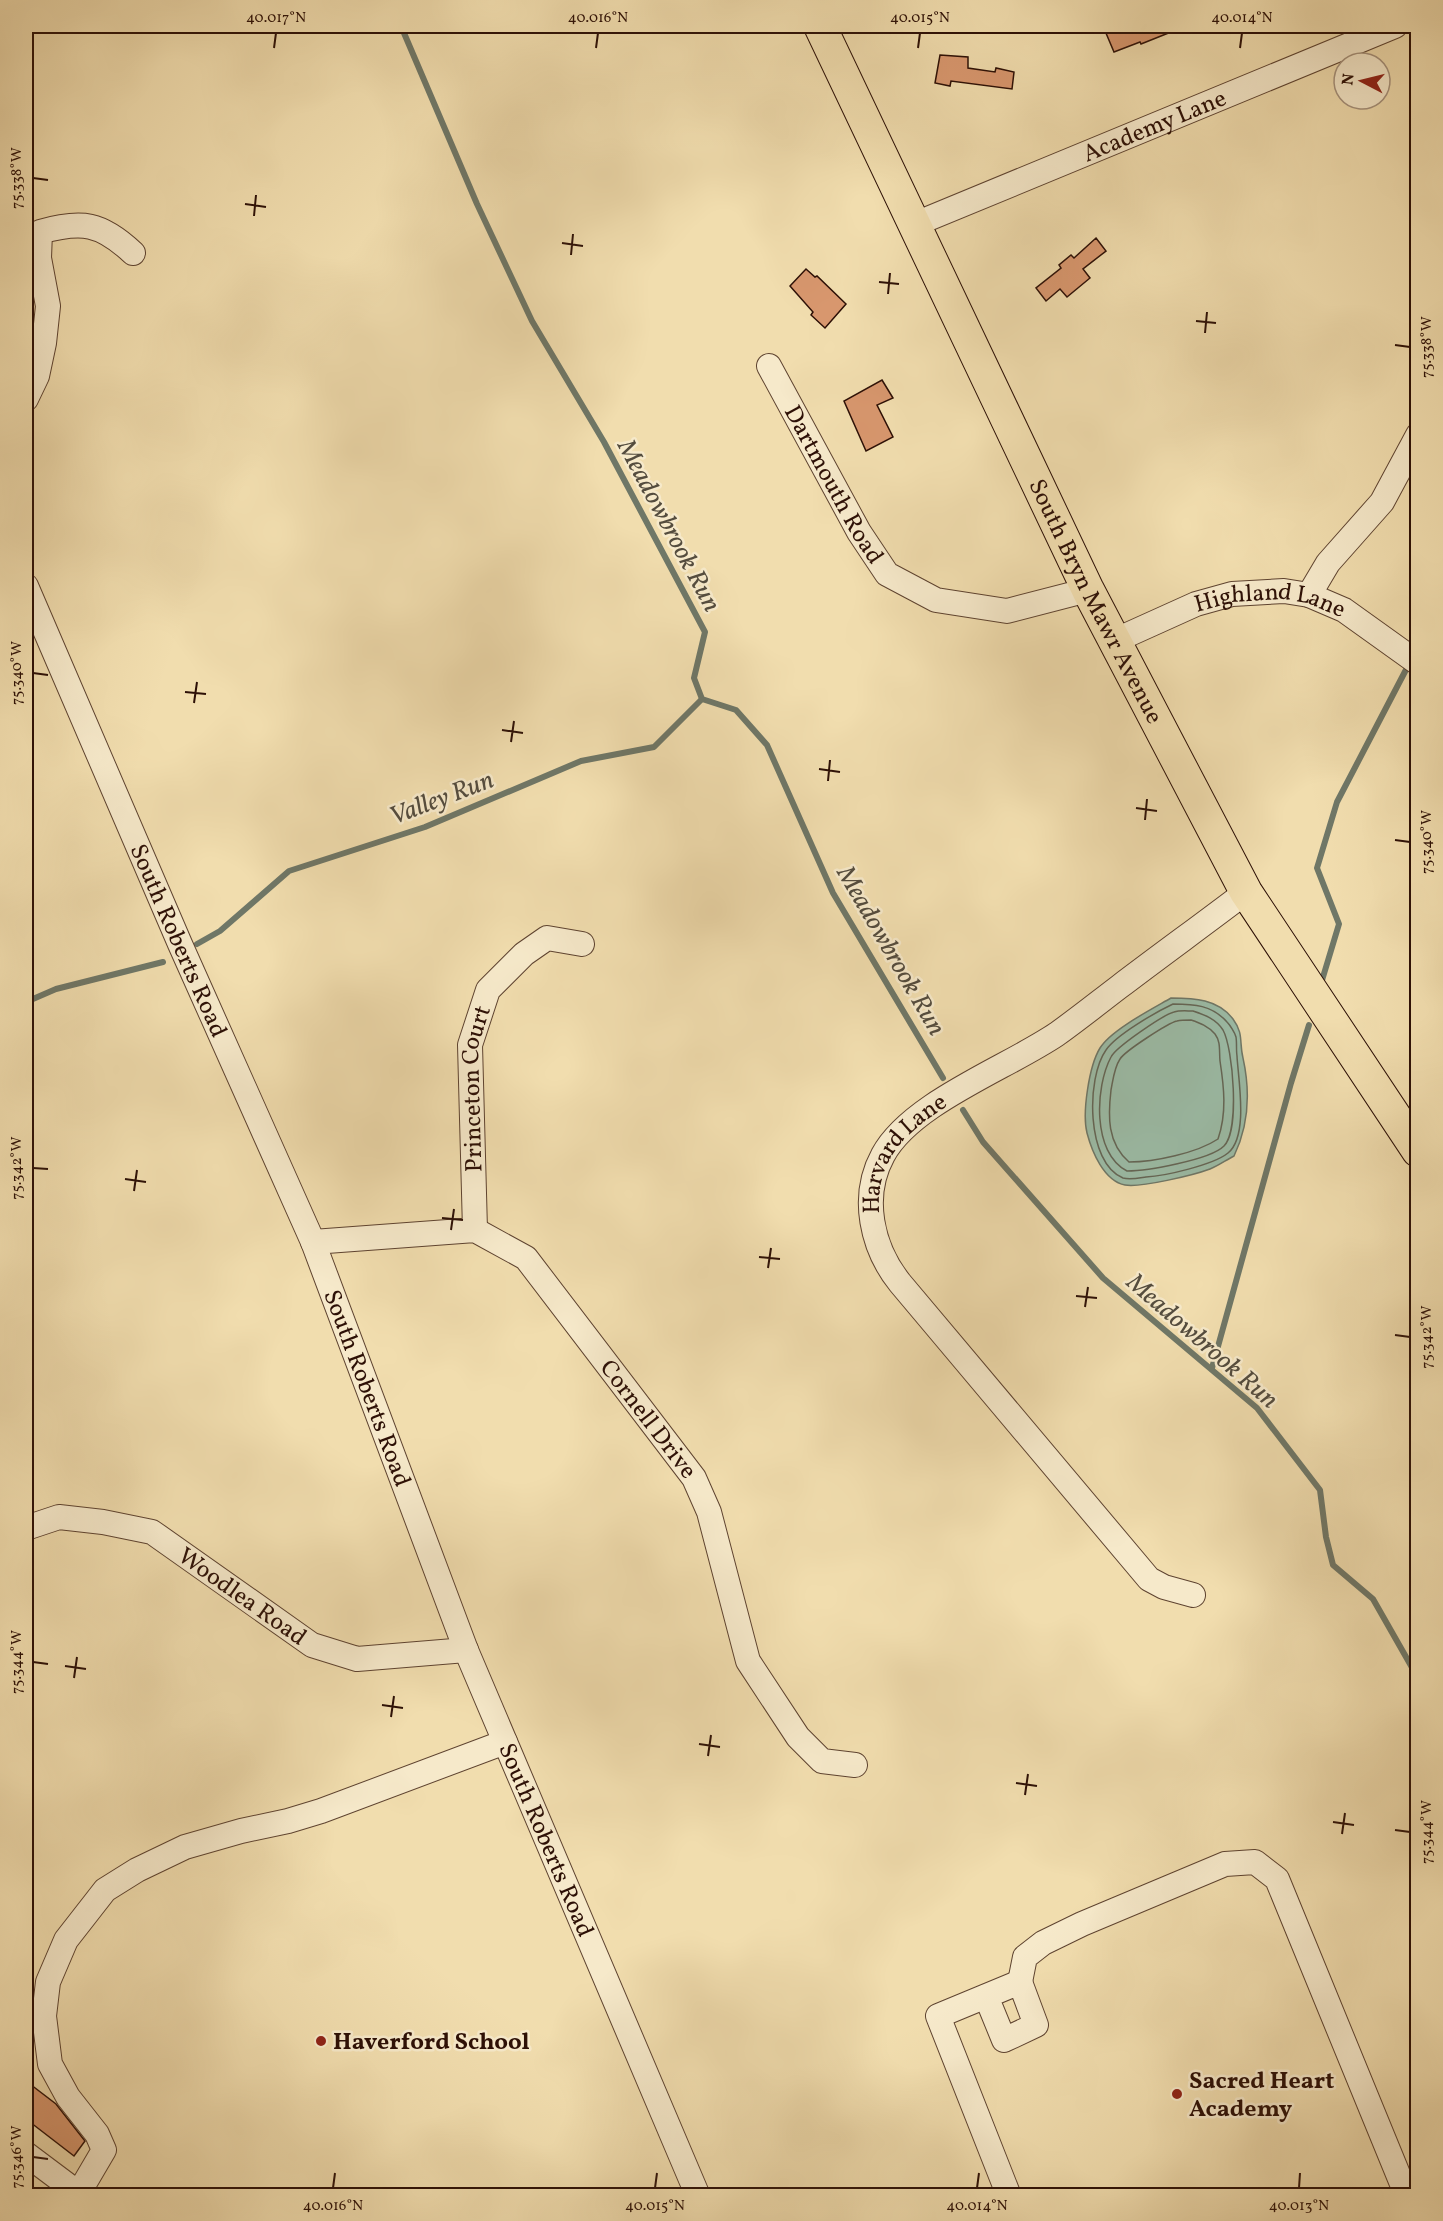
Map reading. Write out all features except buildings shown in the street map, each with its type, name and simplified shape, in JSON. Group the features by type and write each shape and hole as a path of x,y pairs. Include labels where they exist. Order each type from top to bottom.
{"main road":[{"name":"South Bryn Mawr Avenue","path":"820,26 1088,590 1246,892 1418,1151"}],"street":[{"name":"Academy Lane","path":"913,225 1395,26"},
{"path":"26,399 37,376 44,344 48,306 39,258 40,232 61,226 89,225 116,236 134,253"},
{"name":"Dartmouth Road","path":"769,366 859,532 886,574 936,600 1007,611 1088,590"},
{"path":"1309,595 1328,563 1382,502 1418,435"},
{"name":"South Roberts Road","path":"26,586 180,945 313,1242 466,1650 698,2196"},
{"name":"Highland Lane","path":"1114,641 1196,604 1232,594 1284,591 1309,595 1344,610 1418,663"},
{"name":"Harvard Lane","path":"1193,1594 1164,1587 1149,1579 900,1283 882,1256 874,1234 872,1195 883,1155 893,1140 915,1119 1056,1034 1246,892"},
{"name":"Princeton Court","path":"475,1230 470,1045 488,990 524,954 547,938 582,944"},
{"path":"313,1242 475,1230"},
{"name":"Cornell Drive","path":"475,1230 526,1258 694,1478 709,1512 748,1661 798,1737 822,1761 855,1765"},
{"name":"Woodlea Road","path":"26,1527 59,1517 103,1522 152,1532 312,1646 357,1659 466,1650"},
{"path":"26,2154 78,2194 104,2150 97,2134 68,2097 50,2064 44,2016 37,1987 66,1940 105,1890 137,1870 185,1847 321,1811 505,1742"},
{"path":"986,1996 1004,2040 1036,2025 1020,1982 1024,1957 1043,1943 1082,1924 1225,1864 1255,1862 1277,1879 1407,2196"},
{"path":"1009,2196 938,2016 1020,1982"}],"water":[{"path":"1171,998 1197,999 1213,1004 1227,1012 1236,1024 1240,1034 1247,1082 1247,1107 1243,1132 1234,1156 1213,1168 1142,1185 1125,1185 1105,1172 1089,1141 1085,1114 1090,1078 1096,1056 1105,1041 1133,1020"}],"waterway":[{"name":"Meadowbrook Run","path":"401,26 477,204 532,321 604,442 705,632 694,678 702,699 736,710 767,745 833,893 943,1078"},
{"path":"1320,987 1339,924 1317,868 1337,802 1410,662"},
{"name":"Valley Run","path":"197,944 220,931 289,871 425,827 581,761 654,747 702,699"},
{"name":"Valley Run","path":"26,1002 56,989 163,962"},
{"path":"1212,1368 1309,1025"},
{"name":"Meadowbrook Run","path":"963,1110 983,1142 1103,1278 1257,1408 1320,1490 1326,1537 1333,1565 1373,1599 1418,1678"}],"place":[{"name":"Haverford School","path":"321,2041"},
{"name":"Sacred Heart Academy","path":"1177,2094"}]}
